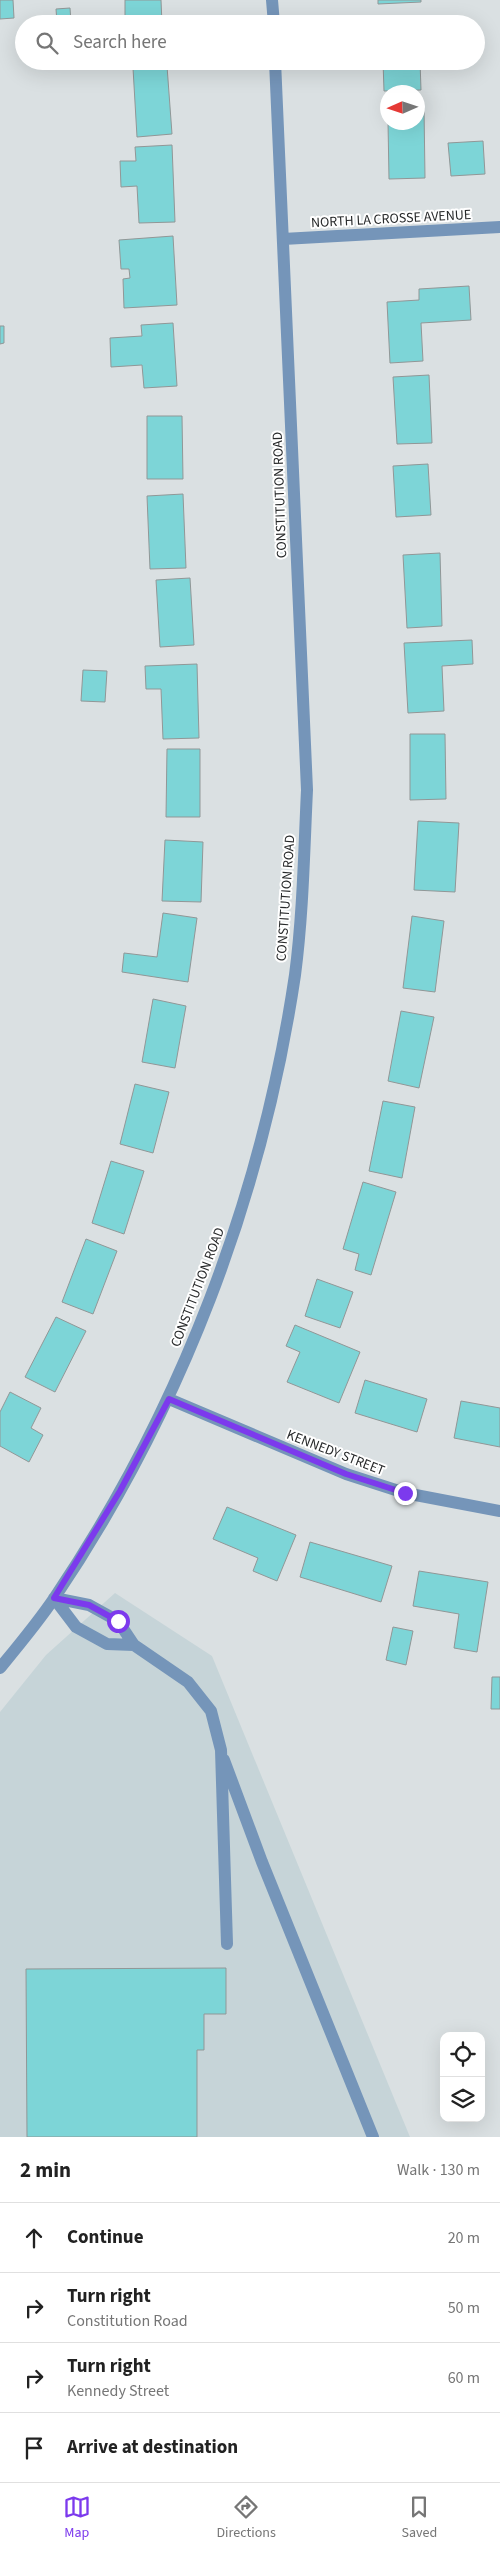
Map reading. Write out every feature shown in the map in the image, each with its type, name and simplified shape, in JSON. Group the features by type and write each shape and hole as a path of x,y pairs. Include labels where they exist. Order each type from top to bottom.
{"street":[{"path":"272,0 273,15"},
{"name":"CONSTITUTION ROAD","path":"0,1668 54,1598 120,1491 169,1399 209,1305 261,1146 280,1062 295,974 303,886 307,790 275,70"},
{"name":"NORTH LA CROSSE AVENUE","path":"283,239 500,227"},
{"name":"KENNEDY STREET","path":"169,1399 346,1474 405,1493 500,1511"},
{"path":"54,1598 76,1627 107,1644 134,1645"},
{"path":"54,1598 89,1605 118,1621 134,1645 188,1682 210,1711 220,1750 262,1862 373,2137"},
{"path":"220,1750 227,1944"}],"shaded area":[{"path":"115,1593 212,1656 410,2137 0,2137 0,1712 46,1655"}],"building":[{"path":"0,0 13,0 14,18 0,19"},
{"path":"125,0 161,0 162,15 125,15"},
{"path":"378,0 421,0 421,2 378,4"},
{"path":"70,8 70,15 56,15 56,9"},
{"path":"133,70 167,70 172,134 137,137"},
{"path":"383,70 420,70 421,85 384,85"},
{"path":"388,130 424,130 425,178 389,179"},
{"path":"483,141 485,174 451,176 448,143"},
{"path":"172,145 175,222 139,223 137,186 121,187 120,161 136,161 135,147"},
{"path":"173,236 177,305 124,308 123,279 130,278 129,269 121,269 119,240"},
{"path":"469,286 471,320 421,323 423,361 390,363 387,302 419,300 419,289"},
{"path":"173,323 177,386 144,388 142,365 111,367 110,338 142,336 141,325"},
{"path":"0,326 4,326 4,343 0,344"},
{"path":"429,375 432,443 397,444 393,377"},
{"path":"147,416 182,416 183,479 147,479"},
{"path":"428,464 431,515 396,517 393,466"},
{"path":"183,494 186,568 150,569 147,496"},
{"path":"440,553 442,626 407,628 403,555"},
{"path":"190,578 194,645 160,647 156,580"},
{"path":"472,640 473,664 442,666 444,711 408,713 404,643"},
{"path":"197,664 199,738 163,739 161,689 146,689 145,666"},
{"path":"83,670 107,671 105,702 81,701"},
{"path":"410,734 445,734 446,799 410,800"},
{"path":"167,749 200,749 200,817 166,817"},
{"path":"418,821 459,823 455,892 414,890"},
{"path":"165,840 203,842 201,902 162,901"},
{"path":"163,913 197,918 188,982 122,972 124,953 157,957"},
{"path":"412,916 444,921 435,992 403,988"},
{"path":"153,999 186,1006 175,1068 142,1062"},
{"path":"401,1011 434,1017 419,1088 388,1081"},
{"path":"135,1084 169,1092 153,1153 120,1144"},
{"path":"383,1101 415,1107 402,1178 369,1171"},
{"path":"111,1161 144,1171 124,1234 92,1223"},
{"path":"363,1182 396,1192 371,1275 355,1270 359,1254 343,1249"},
{"path":"86,1239 117,1251 93,1314 62,1302"},
{"path":"317,1279 353,1292 340,1328 305,1316"},
{"path":"56,1317 86,1331 55,1392 25,1377"},
{"path":"295,1325 360,1352 339,1403 287,1382 300,1352 286,1346"},
{"path":"365,1380 427,1399 417,1432 355,1413"},
{"path":"10,1392 41,1408 31,1428 43,1435 29,1462 0,1446 0,1412"},
{"path":"461,1401 500,1408 500,1447 454,1438"},
{"path":"227,1507 296,1535 277,1581 253,1571 258,1558 213,1539"},
{"path":"310,1542 392,1566 381,1602 300,1577"},
{"path":"419,1571 488,1582 477,1652 454,1648 459,1614 413,1606"},
{"path":"393,1627 413,1631 406,1665 386,1660"},
{"path":"492,1677 500,1677 500,1709 491,1709"},
{"path":"226,1968 226,2014 204,2014 204,2050 197,2050 197,2137 27,2137 26,1969"}],"route":[{"path":"118,1621 89,1605 54,1598 120,1491 169,1399 346,1474 405,1493"}]}
